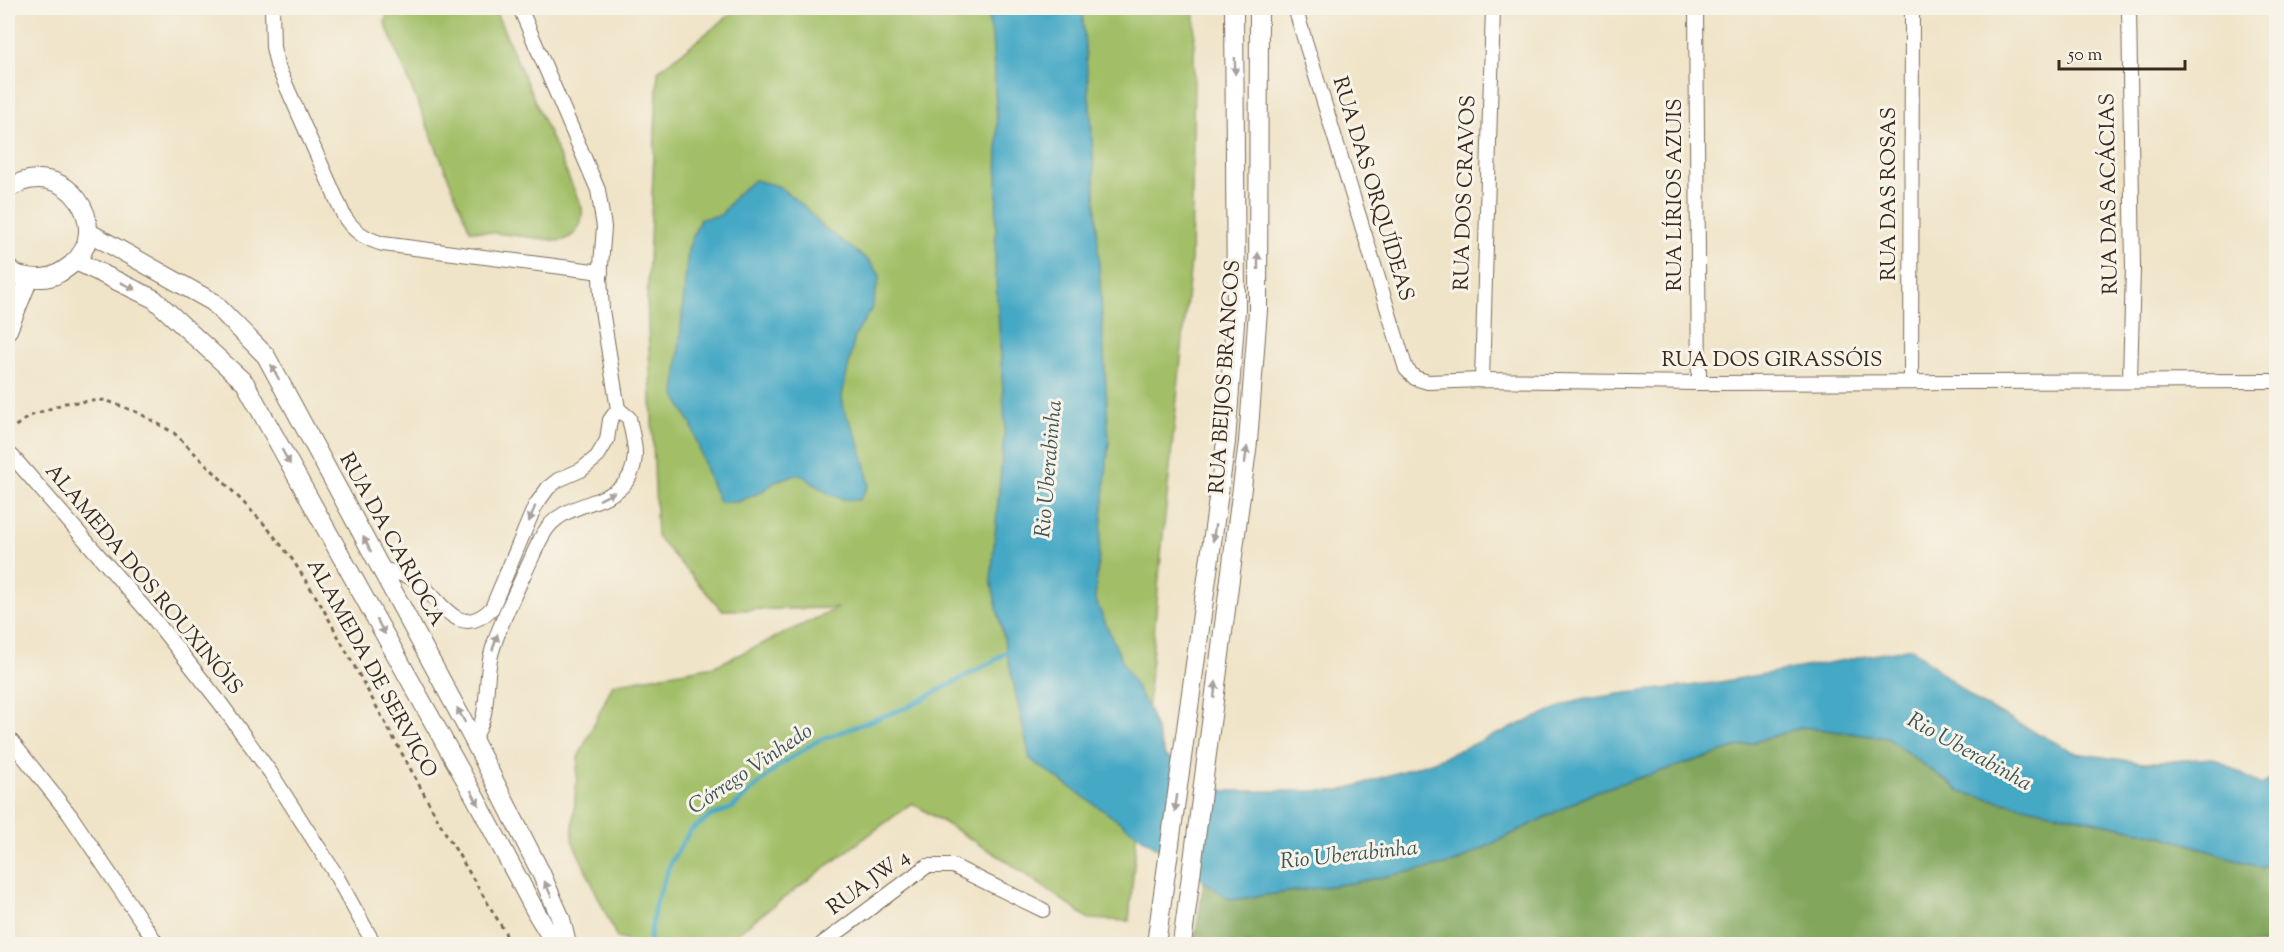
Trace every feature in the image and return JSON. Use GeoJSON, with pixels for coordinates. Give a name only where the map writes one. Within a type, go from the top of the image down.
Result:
{"type":"FeatureCollection","features":[{"type":"Feature","properties":{"kind":"street"},"geometry":{"type":"LineString","coordinates":[[272,8],[273,47],[284,85],[344,216],[355,230],[372,241],[383,244],[601,272]]}},
{"type":"Feature","properties":{"kind":"street"},"geometry":{"type":"LineString","coordinates":[[473,739],[480,730],[485,707],[487,674],[495,641],[544,531],[577,506],[607,498],[622,486],[628,478],[635,458],[629,418],[618,409],[602,310],[601,272],[604,227],[598,190],[520,8]]}},
{"type":"Feature","properties":{"kind":"street"},"geometry":{"type":"LineString","coordinates":[[1157,935],[1226,442],[1234,331],[1234,8]]}},
{"type":"Feature","properties":{"kind":"street","name":"RUA BEIJOS BRANCOS"},"geometry":{"type":"LineString","coordinates":[[1182,945],[1248,442],[1258,310],[1259,8]]}},
{"type":"Feature","properties":{"kind":"street","name":"RUA DAS ORQUÍDEAS"},"geometry":{"type":"LineString","coordinates":[[1294,8],[1406,369],[1415,378]]}},
{"type":"Feature","properties":{"kind":"street","name":"RUA DOS CRAVOS"},"geometry":{"type":"LineString","coordinates":[[1482,380],[1493,8]]}},
{"type":"Feature","properties":{"kind":"street","name":"RUA LÍRIOS AZUIS"},"geometry":{"type":"LineString","coordinates":[[1696,8],[1699,383]]}},
{"type":"Feature","properties":{"kind":"street","name":"RUA DAS ROSAS"},"geometry":{"type":"LineString","coordinates":[[1911,381],[1912,8]]}},
{"type":"Feature","properties":{"kind":"street","name":"RUA DAS ACÁCIAS"},"geometry":{"type":"LineString","coordinates":[[2129,8],[2133,268],[2130,380]]}},
{"type":"Feature","properties":{"kind":"street"},"geometry":{"type":"LineString","coordinates":[[8,189],[23,181],[38,178],[54,181],[68,189],[79,200],[88,222],[84,248],[76,261],[62,272],[46,278],[29,278],[14,274],[8,268]]}},
{"type":"Feature","properties":{"kind":"street","name":"RUA DA CARIOCA"},"geometry":{"type":"LineString","coordinates":[[88,232],[213,302],[266,357],[473,739],[541,873],[561,919],[567,945]]}},
{"type":"Feature","properties":{"kind":"street"},"geometry":{"type":"LineString","coordinates":[[76,261],[154,299],[245,383],[537,914],[551,937],[561,945]]}},
{"type":"Feature","properties":{"kind":"street"},"geometry":{"type":"LineString","coordinates":[[8,330],[29,278]]}},
{"type":"Feature","properties":{"kind":"street","name":"RUA DOS GIRASSÓIS"},"geometry":{"type":"LineString","coordinates":[[1415,378],[1428,382],[1482,380],[1699,383],[2277,381]]}},
{"type":"Feature","properties":{"kind":"street"},"geometry":{"type":"LineString","coordinates":[[381,569],[416,580],[453,616],[468,620],[481,616],[492,608],[530,516],[541,496],[558,480],[581,470],[597,457],[607,440],[610,420],[618,409]]}},
{"type":"Feature","properties":{"kind":"street","name":"ALAMEDA DOS ROUXINÓIS"},"geometry":{"type":"LineString","coordinates":[[12,456],[154,619],[221,704],[270,772],[333,870],[374,945]]}},
{"type":"Feature","properties":{"kind":"street"},"geometry":{"type":"LineString","coordinates":[[507,572],[522,578]]}},
{"type":"Feature","properties":{"kind":"street"},"geometry":{"type":"LineString","coordinates":[[8,737],[70,815],[157,945]]}},
{"type":"Feature","properties":{"kind":"street","name":"RUA JW 4"},"geometry":{"type":"LineString","coordinates":[[822,945],[927,866],[952,866],[1043,910]]}},
{"type":"Feature","properties":{"kind":"path","name":"ALAMEDA DE SERVIÇO"},"geometry":{"type":"LineString","coordinates":[[8,430],[30,416],[65,403],[105,400],[140,413],[174,433],[225,483],[266,526],[292,559],[320,603],[442,827],[505,932],[508,945]]}},
{"type":"Feature","properties":{"kind":"green space"},"geometry":{"type":"Polygon","coordinates":[[[389,8],[494,8],[582,208],[580,225],[570,237],[560,241],[470,230],[385,23],[389,8]]]}},
{"type":"Feature","properties":{"kind":"green space"},"geometry":{"type":"Polygon","coordinates":[[[739,8],[1195,8],[1191,260],[1160,566],[1129,921],[1089,919],[1005,860],[912,803],[722,944],[637,944],[617,938],[572,840],[578,758],[613,684],[715,666],[838,608],[722,610],[657,537],[647,301],[658,71],[739,8]]]}},
{"type":"Feature","properties":{"kind":"green space"},"geometry":{"type":"Polygon","coordinates":[[[1803,727],[1887,738],[1963,793],[2163,836],[2262,868],[2276,859],[2276,944],[1194,944],[1204,881],[1231,900],[1352,883],[1454,863],[1597,791],[1803,727]]]}},
{"type":"Feature","properties":{"kind":"water","name":"Rio Uberabinha"},"geometry":{"type":"Polygon","coordinates":[[[986,8],[1082,8],[1091,119],[1109,441],[1095,599],[1124,665],[1149,710],[1165,756],[1225,791],[1340,791],[1434,761],[1574,701],[1714,683],[1912,648],[1979,703],[2076,753],[2144,763],[2213,758],[2261,785],[2276,777],[2276,859],[2262,868],[2163,836],[1963,793],[1887,738],[1803,727],[1597,791],[1454,863],[1352,883],[1231,900],[1030,759],[991,580],[1005,424],[995,264],[998,145],[992,35],[986,8]]]}},
{"type":"Feature","properties":{"kind":"water"},"geometry":{"type":"Polygon","coordinates":[[[754,180],[778,186],[804,206],[823,227],[868,260],[880,275],[872,308],[855,336],[842,396],[844,410],[855,432],[865,462],[869,485],[859,500],[842,499],[835,496],[800,474],[778,480],[761,492],[738,502],[719,502],[692,426],[675,395],[688,249],[700,219],[721,215],[736,195],[754,180]]]}},
{"type":"Feature","properties":{"kind":"pier"},"geometry":{"type":"Polygon","coordinates":[[[1179,760],[1207,777],[1194,877],[1165,856],[1179,760]]]}},
{"type":"Feature","properties":{"kind":"waterway","name":"Córrego Vinhedo"},"geometry":{"type":"LineString","coordinates":[[649,944],[655,905],[671,862],[690,831],[711,816],[732,808],[780,765],[817,741],[908,707],[994,661],[1011,648]]}}]}
